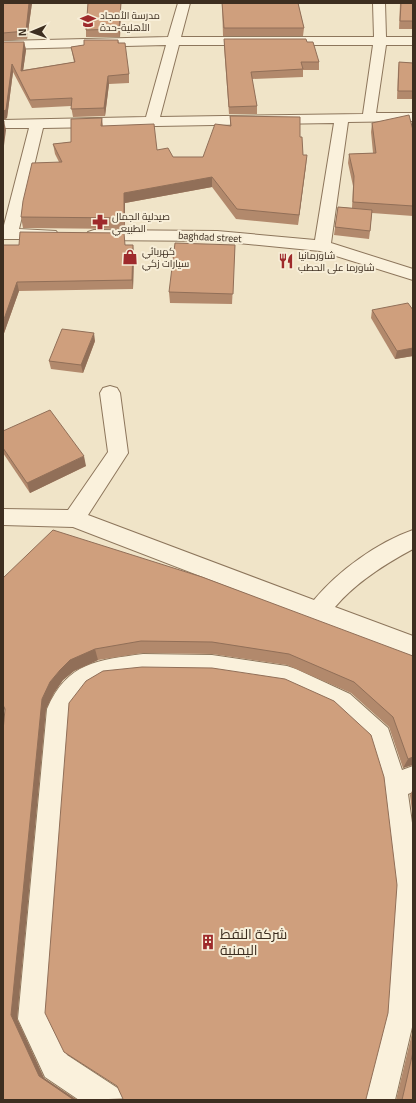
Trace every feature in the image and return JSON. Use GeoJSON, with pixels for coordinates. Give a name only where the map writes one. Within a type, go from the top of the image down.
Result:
{"type":"FeatureCollection","features":[{"type":"Feature","properties":{"kind":"street"},"geometry":{"type":"LineString","coordinates":[[152,120],[184,3]]}},
{"type":"Feature","properties":{"kind":"street"},"geometry":{"type":"LineString","coordinates":[[369,117],[380,41],[379,3]]}},
{"type":"Feature","properties":{"kind":"street"},"geometry":{"type":"LineString","coordinates":[[3,44],[174,41],[413,41]]}},
{"type":"Feature","properties":{"kind":"street"},"geometry":{"type":"LineString","coordinates":[[3,124],[152,120],[413,117]]}},
{"type":"Feature","properties":{"kind":"street"},"geometry":{"type":"LineString","coordinates":[[322,246],[342,118]]}},
{"type":"Feature","properties":{"kind":"street"},"geometry":{"type":"LineString","coordinates":[[7,234],[37,123]]}},
{"type":"Feature","properties":{"kind":"street","name":"baghdad street"},"geometry":{"type":"LineString","coordinates":[[7,234],[217,236],[322,246],[413,275]]}},
{"type":"Feature","properties":{"kind":"street"},"geometry":{"type":"LineString","coordinates":[[74,519],[118,453],[110,393]]}},
{"type":"Feature","properties":{"kind":"street"},"geometry":{"type":"LineString","coordinates":[[3,517],[74,519],[413,647]]}},
{"type":"Feature","properties":{"kind":"street"},"geometry":{"type":"LineString","coordinates":[[319,611],[334,592],[380,556],[413,538]]}},
{"type":"Feature","properties":{"kind":"street"},"geometry":{"type":"LineString","coordinates":[[108,1100],[56,1066],[33,1019],[59,709],[79,682],[102,670],[143,665],[212,666],[287,677],[341,702],[379,737],[407,786],[407,892],[399,1017],[379,1100]]}},
{"type":"Feature","properties":{"kind":"building"},"geometry":{"type":"Polygon","coordinates":[[[3,3],[29,3],[26,31],[3,33],[3,3]]]}},
{"type":"Feature","properties":{"kind":"building"},"geometry":{"type":"Polygon","coordinates":[[[88,3],[121,3],[119,29],[86,30],[88,3]]]}},
{"type":"Feature","properties":{"kind":"building"},"geometry":{"type":"Polygon","coordinates":[[[222,3],[298,3],[304,28],[224,28],[222,3]]]}},
{"type":"Feature","properties":{"kind":"building"},"geometry":{"type":"Polygon","coordinates":[[[401,3],[413,3],[413,21],[400,21],[401,3]]]}},
{"type":"Feature","properties":{"kind":"building"},"geometry":{"type":"Polygon","coordinates":[[[224,39],[306,39],[307,42],[313,42],[319,62],[301,62],[303,69],[251,72],[257,106],[229,107],[224,39]]]}},
{"type":"Feature","properties":{"kind":"building"},"geometry":{"type":"Polygon","coordinates":[[[84,40],[118,40],[118,43],[125,43],[129,74],[108,76],[104,108],[71,109],[72,98],[30,100],[12,64],[6,110],[3,111],[3,42],[24,42],[21,71],[75,62],[71,47],[84,45],[84,40]]]}},
{"type":"Feature","properties":{"kind":"building"},"geometry":{"type":"Polygon","coordinates":[[[399,62],[413,63],[413,91],[398,91],[399,62]]]}},
{"type":"Feature","properties":{"kind":"building"},"geometry":{"type":"Polygon","coordinates":[[[409,115],[413,130],[413,206],[353,202],[354,176],[349,154],[376,153],[372,123],[409,115]]]}},
{"type":"Feature","properties":{"kind":"building"},"geometry":{"type":"Polygon","coordinates":[[[230,116],[300,117],[300,137],[302,137],[303,155],[307,155],[299,215],[237,209],[212,177],[124,193],[124,218],[21,217],[23,201],[32,163],[62,162],[53,144],[71,142],[71,119],[102,118],[101,126],[154,124],[157,150],[168,148],[173,157],[203,157],[215,124],[231,126],[230,116]]]}},
{"type":"Feature","properties":{"kind":"building"},"geometry":{"type":"Polygon","coordinates":[[[338,207],[372,210],[370,231],[335,227],[338,207]]]}},
{"type":"Feature","properties":{"kind":"building"},"geometry":{"type":"Polygon","coordinates":[[[20,232],[124,233],[125,245],[133,245],[132,280],[17,282],[3,322],[3,245],[19,245],[20,232]]]}},
{"type":"Feature","properties":{"kind":"building"},"geometry":{"type":"Polygon","coordinates":[[[175,243],[235,245],[233,294],[169,292],[175,243]]]}},
{"type":"Feature","properties":{"kind":"building"},"geometry":{"type":"Polygon","coordinates":[[[408,303],[413,310],[413,348],[397,351],[372,310],[408,303]]]}},
{"type":"Feature","properties":{"kind":"building"},"geometry":{"type":"Polygon","coordinates":[[[62,329],[94,333],[81,365],[49,361],[62,329]]]}},
{"type":"Feature","properties":{"kind":"building"},"geometry":{"type":"Polygon","coordinates":[[[50,410],[84,456],[27,483],[3,448],[3,431],[50,410]]]}},
{"type":"Feature","properties":{"kind":"building"},"geometry":{"type":"Polygon","coordinates":[[[53,530],[202,577],[413,656],[413,757],[408,759],[393,717],[354,682],[289,654],[212,642],[141,641],[95,649],[70,660],[50,682],[42,699],[11,1015],[39,1076],[74,1100],[3,1100],[3,731],[5,709],[3,705],[3,578],[53,530]]]}},
{"type":"Feature","properties":{"kind":"building","name":"شركة النفط اليمنية"},"geometry":{"type":"Polygon","coordinates":[[[142,667],[212,668],[285,679],[334,701],[371,735],[384,777],[397,885],[388,1013],[366,1099],[367,1100],[94,1100],[123,1099],[117,1086],[64,1052],[45,1013],[69,703],[86,681],[103,671],[142,667]]]}},
{"type":"Feature","properties":{"kind":"building"},"geometry":{"type":"Polygon","coordinates":[[[413,1052],[413,1100],[402,1100],[413,1052]]]}},
{"type":"Feature","properties":{"kind":"place","name":"مدرسة الأمجاد الأهلية-حدة"},"geometry":{"type":"Point","coordinates":[88,21]}},
{"type":"Feature","properties":{"kind":"place","name":"صيدلية الجمال الطبيعي"},"geometry":{"type":"Point","coordinates":[100,222]}},
{"type":"Feature","properties":{"kind":"place","name":"كهربائي سيارات زكي"},"geometry":{"type":"Point","coordinates":[130,257]}},
{"type":"Feature","properties":{"kind":"place","name":"شاورمانيا شاورما على الحطب"},"geometry":{"type":"Point","coordinates":[286,261]}},
{"type":"Feature","properties":{"kind":"place","name":"شركة النفط اليمنية"},"geometry":{"type":"Point","coordinates":[208,942]}}]}
